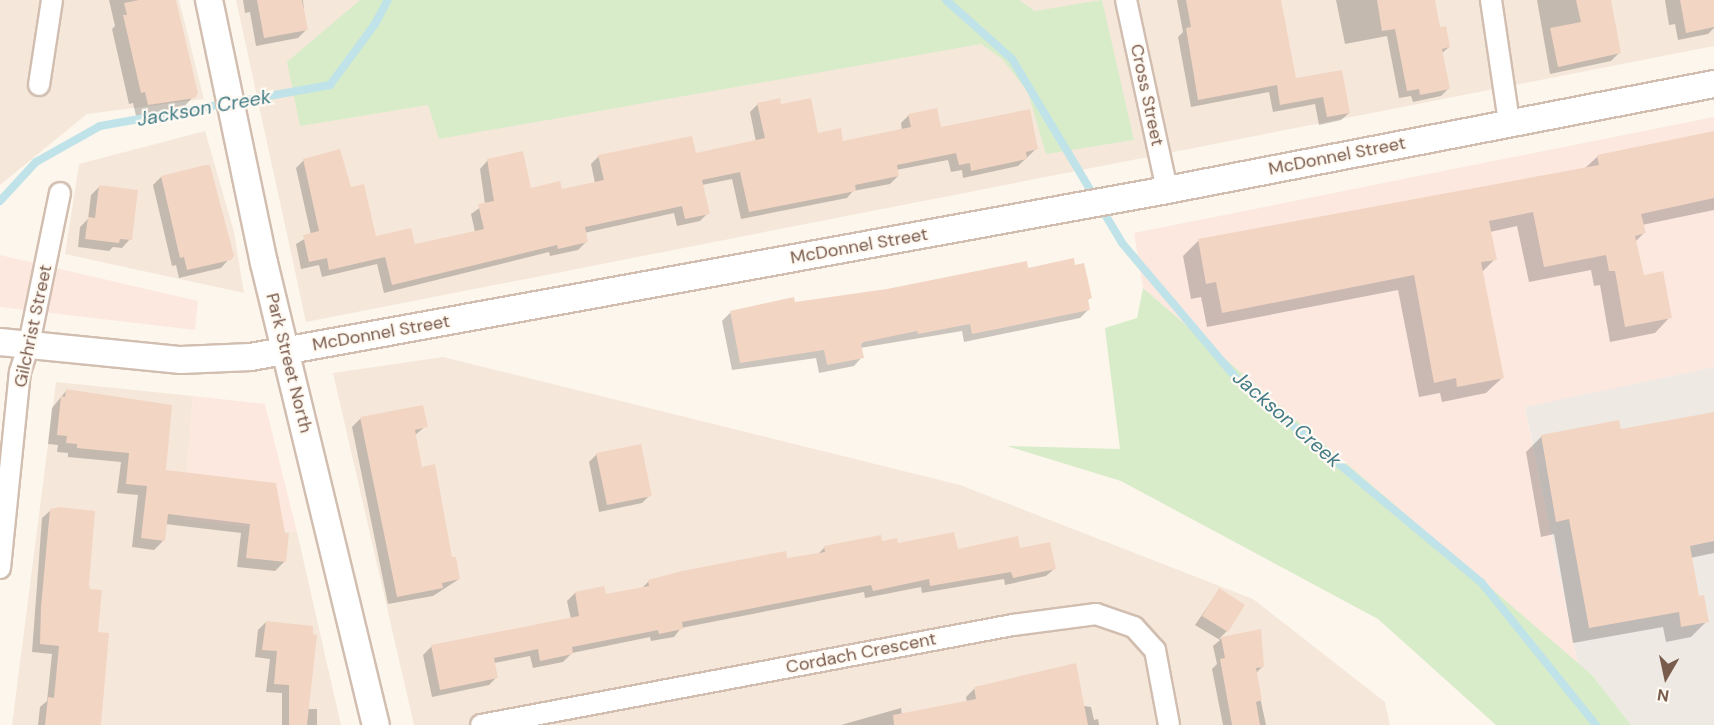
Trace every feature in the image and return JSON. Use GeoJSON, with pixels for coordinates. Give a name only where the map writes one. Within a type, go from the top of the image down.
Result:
{"type":"FeatureCollection","features":[{"type":"Feature","properties":{"kind":"street"},"geometry":{"type":"LineString","coordinates":[[39,85],[52,0]]}},
{"type":"Feature","properties":{"kind":"street","name":"Park Street North"},"geometry":{"type":"LineString","coordinates":[[208,0],[236,117],[264,263],[287,350],[376,725]]}},
{"type":"Feature","properties":{"kind":"street","name":"Cross Street"},"geometry":{"type":"LineString","coordinates":[[1126,0],[1167,190]]}},
{"type":"Feature","properties":{"kind":"street"},"geometry":{"type":"LineString","coordinates":[[1491,0],[1509,122]]}},
{"type":"Feature","properties":{"kind":"street","name":"McDonnel Street"},"geometry":{"type":"LineString","coordinates":[[0,342],[199,361],[287,350],[1167,190],[1714,84]]}},
{"type":"Feature","properties":{"kind":"street","name":"Gilchrist Street"},"geometry":{"type":"LineString","coordinates":[[0,568],[20,372],[29,344],[60,193]]}},
{"type":"Feature","properties":{"kind":"street","name":"Cordach Crescent"},"geometry":{"type":"LineString","coordinates":[[481,725],[1013,625],[1096,614],[1134,627],[1155,650],[1169,725]]}},
{"type":"Feature","properties":{"kind":"shaded area"},"geometry":{"type":"Polygon","coordinates":[[[0,0],[179,0],[204,99],[87,114],[0,185],[0,0]]]}},
{"type":"Feature","properties":{"kind":"shaded area"},"geometry":{"type":"Polygon","coordinates":[[[236,0],[1714,0],[1714,46],[306,322],[236,0]]]}},
{"type":"Feature","properties":{"kind":"shaded area"},"geometry":{"type":"Polygon","coordinates":[[[1714,117],[1714,367],[1525,408],[1578,664],[1143,288],[1134,233],[1714,117]]]}},
{"type":"Feature","properties":{"kind":"shaded area"},"geometry":{"type":"Polygon","coordinates":[[[205,131],[234,232],[244,293],[65,254],[79,164],[205,131]]]}},
{"type":"Feature","properties":{"kind":"shaded area"},"geometry":{"type":"Polygon","coordinates":[[[0,255],[198,301],[195,330],[0,307],[0,255]]]}},
{"type":"Feature","properties":{"kind":"shaded area"},"geometry":{"type":"Polygon","coordinates":[[[443,357],[960,485],[1253,599],[1385,702],[1390,725],[414,725],[333,373],[443,357]]]}},
{"type":"Feature","properties":{"kind":"shaded area"},"geometry":{"type":"Polygon","coordinates":[[[1714,367],[1714,725],[1631,725],[1593,676],[1578,664],[1525,407],[1714,367]]]}},
{"type":"Feature","properties":{"kind":"shaded area"},"geometry":{"type":"Polygon","coordinates":[[[56,382],[193,396],[183,519],[297,532],[341,725],[12,725],[56,382]]]}},
{"type":"Feature","properties":{"kind":"shaded area"},"geometry":{"type":"Polygon","coordinates":[[[193,396],[265,404],[297,532],[183,519],[193,396]]]}},
{"type":"Feature","properties":{"kind":"green space"},"geometry":{"type":"Polygon","coordinates":[[[360,0],[1019,0],[1035,11],[1102,0],[1134,140],[1046,154],[1028,92],[1002,59],[981,44],[439,139],[428,105],[300,126],[287,62],[360,0]]]}},
{"type":"Feature","properties":{"kind":"green space"},"geometry":{"type":"Polygon","coordinates":[[[1143,288],[1593,676],[1631,725],[1496,725],[1378,619],[1121,481],[1007,446],[1120,449],[1105,328],[1137,318],[1143,288]]]}},
{"type":"Feature","properties":{"kind":"building"},"geometry":{"type":"Polygon","coordinates":[[[139,0],[176,0],[198,93],[195,98],[148,105],[145,92],[141,93],[123,15],[127,15],[124,3],[139,0]]]}},
{"type":"Feature","properties":{"kind":"building"},"geometry":{"type":"Polygon","coordinates":[[[257,0],[302,0],[308,30],[264,38],[257,0]]]}},
{"type":"Feature","properties":{"kind":"building"},"geometry":{"type":"Polygon","coordinates":[[[1186,0],[1281,0],[1296,78],[1342,70],[1350,113],[1327,117],[1323,97],[1280,105],[1277,85],[1198,100],[1186,28],[1191,27],[1186,0]]]}},
{"type":"Feature","properties":{"kind":"building"},"geometry":{"type":"Polygon","coordinates":[[[1377,0],[1435,0],[1440,27],[1446,26],[1450,47],[1442,49],[1450,89],[1420,95],[1419,89],[1407,91],[1395,29],[1382,31],[1377,0]]]}},
{"type":"Feature","properties":{"kind":"building"},"geometry":{"type":"Polygon","coordinates":[[[1576,0],[1611,0],[1621,53],[1558,67],[1550,28],[1581,22],[1576,0]]]}},
{"type":"Feature","properties":{"kind":"building"},"geometry":{"type":"Polygon","coordinates":[[[1680,0],[1714,0],[1714,27],[1686,33],[1680,0]]]}},
{"type":"Feature","properties":{"kind":"building"},"geometry":{"type":"Polygon","coordinates":[[[780,98],[781,104],[811,98],[818,133],[841,128],[843,141],[911,127],[908,114],[937,108],[941,127],[1030,109],[1038,149],[1026,152],[1027,159],[971,171],[970,163],[959,165],[956,153],[897,165],[899,176],[855,185],[856,191],[749,212],[740,172],[702,180],[710,214],[685,219],[682,206],[585,227],[588,242],[558,249],[557,245],[392,285],[385,257],[329,270],[327,258],[309,262],[303,235],[319,231],[303,159],[340,149],[351,187],[364,184],[376,236],[411,228],[415,244],[484,229],[478,204],[494,201],[487,159],[523,151],[531,188],[560,181],[562,189],[604,180],[598,155],[692,136],[696,153],[765,138],[757,103],[780,98]]]}},
{"type":"Feature","properties":{"kind":"building"},"geometry":{"type":"Polygon","coordinates":[[[1714,131],[1714,198],[1641,214],[1646,233],[1635,236],[1644,275],[1663,271],[1672,318],[1625,327],[1615,271],[1609,271],[1606,255],[1544,267],[1533,212],[1489,221],[1497,260],[1481,262],[1504,378],[1457,387],[1456,378],[1434,383],[1414,275],[1222,313],[1216,282],[1206,284],[1198,239],[1599,165],[1597,155],[1714,131]]]}},
{"type":"Feature","properties":{"kind":"building"},"geometry":{"type":"Polygon","coordinates":[[[210,165],[234,256],[231,260],[187,270],[184,257],[180,258],[161,176],[210,165]]]}},
{"type":"Feature","properties":{"kind":"building"},"geometry":{"type":"Polygon","coordinates":[[[99,185],[138,190],[132,240],[120,239],[119,243],[85,239],[88,217],[95,218],[99,185]]]}},
{"type":"Feature","properties":{"kind":"building"},"geometry":{"type":"Polygon","coordinates":[[[1074,258],[1075,265],[1084,263],[1092,298],[1088,299],[1090,310],[972,334],[970,324],[918,334],[917,331],[864,342],[861,344],[864,358],[827,365],[824,350],[740,363],[730,311],[794,297],[795,302],[887,289],[1027,261],[1028,268],[1074,258]]]}},
{"type":"Feature","properties":{"kind":"building"},"geometry":{"type":"Polygon","coordinates":[[[66,389],[172,405],[166,470],[276,483],[285,533],[289,533],[286,562],[246,558],[250,524],[168,514],[165,541],[141,538],[147,486],[126,484],[129,453],[77,448],[77,444],[66,443],[67,436],[57,435],[61,396],[65,397],[66,389]]]}},
{"type":"Feature","properties":{"kind":"building"},"geometry":{"type":"Polygon","coordinates":[[[423,405],[428,427],[415,430],[422,467],[435,464],[452,557],[456,557],[460,579],[442,583],[443,588],[397,597],[360,417],[423,405]]]}},
{"type":"Feature","properties":{"kind":"building"},"geometry":{"type":"Polygon","coordinates":[[[1714,412],[1714,541],[1690,546],[1699,596],[1704,595],[1709,622],[1681,627],[1679,612],[1589,628],[1569,519],[1556,522],[1541,435],[1619,420],[1621,429],[1714,412]]]}},
{"type":"Feature","properties":{"kind":"building"},"geometry":{"type":"Polygon","coordinates":[[[641,444],[652,496],[607,505],[596,453],[641,444]]]}},
{"type":"Feature","properties":{"kind":"building"},"geometry":{"type":"Polygon","coordinates":[[[59,507],[95,511],[89,584],[90,589],[102,590],[98,632],[109,633],[101,725],[45,725],[48,697],[54,698],[59,646],[40,644],[41,607],[50,509],[59,507]]]}},
{"type":"Feature","properties":{"kind":"building"},"geometry":{"type":"Polygon","coordinates":[[[954,532],[958,549],[1018,536],[1020,548],[1050,542],[1056,569],[1013,578],[1011,572],[930,586],[929,579],[873,591],[871,585],[682,622],[683,629],[659,634],[658,630],[572,647],[573,654],[540,661],[538,649],[494,658],[498,678],[440,690],[431,645],[579,616],[575,592],[604,586],[606,594],[649,586],[648,580],[682,571],[786,551],[787,558],[825,552],[824,546],[881,535],[882,541],[897,538],[898,543],[954,532]]]}},
{"type":"Feature","properties":{"kind":"building"},"geometry":{"type":"Polygon","coordinates":[[[1219,588],[1245,605],[1228,632],[1202,616],[1219,588]]]}},
{"type":"Feature","properties":{"kind":"building"},"geometry":{"type":"Polygon","coordinates":[[[266,621],[313,626],[313,634],[317,635],[307,725],[289,725],[289,685],[274,684],[277,651],[262,650],[266,621]]]}},
{"type":"Feature","properties":{"kind":"building"},"geometry":{"type":"Polygon","coordinates":[[[1261,629],[1264,667],[1256,668],[1262,700],[1256,702],[1260,725],[1232,725],[1220,659],[1225,658],[1221,637],[1261,629]]]}},
{"type":"Feature","properties":{"kind":"building"},"geometry":{"type":"Polygon","coordinates":[[[1076,663],[1088,725],[894,725],[893,715],[976,699],[974,687],[1076,663]]]}},
{"type":"Feature","properties":{"kind":"waterway","name":"Jackson Creek"},"geometry":{"type":"LineString","coordinates":[[0,201],[36,162],[100,126],[330,85],[375,24],[388,0]]}},
{"type":"Feature","properties":{"kind":"waterway","name":"Jackson Creek"},"geometry":{"type":"LineString","coordinates":[[946,0],[1012,59],[1122,243],[1237,379],[1481,582],[1596,725]]}}]}
